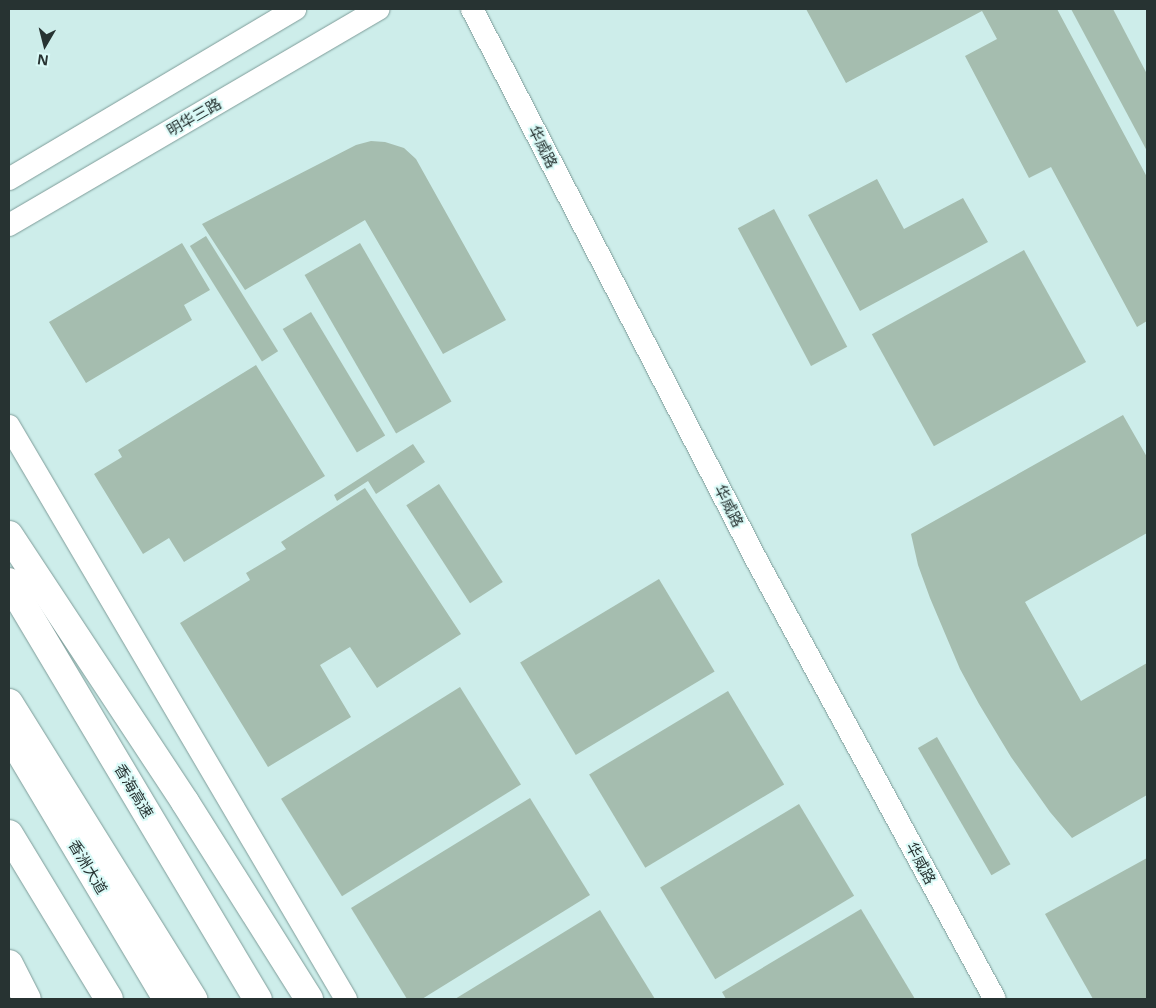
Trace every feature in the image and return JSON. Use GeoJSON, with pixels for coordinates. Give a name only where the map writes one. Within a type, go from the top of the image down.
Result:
{"type":"FeatureCollection","features":[{"type":"Feature","properties":{"kind":"highway"},"geometry":{"type":"LineString","coordinates":[[9,534],[185,802],[309,999]]}},
{"type":"Feature","properties":{"kind":"highway","name":"香海高速"},"geometry":{"type":"LineString","coordinates":[[9,582],[258,999]]}},
{"type":"Feature","properties":{"kind":"highway"},"geometry":{"type":"LineString","coordinates":[[9,704],[194,999]]}},
{"type":"Feature","properties":{"kind":"highway","name":"香洲大道"},"geometry":{"type":"LineString","coordinates":[[9,734],[167,999]]}},
{"type":"Feature","properties":{"kind":"highway"},"geometry":{"type":"LineString","coordinates":[[9,834],[108,999]]}},
{"type":"Feature","properties":{"kind":"highway"},"geometry":{"type":"LineString","coordinates":[[9,964],[28,999]]}},
{"type":"Feature","properties":{"kind":"street"},"geometry":{"type":"LineString","coordinates":[[9,179],[295,9]]}},
{"type":"Feature","properties":{"kind":"street","name":"明华三路"},"geometry":{"type":"LineString","coordinates":[[9,225],[379,9]]}},
{"type":"Feature","properties":{"kind":"street","name":"华威路"},"geometry":{"type":"LineString","coordinates":[[472,9],[757,561],[995,999]]}},
{"type":"Feature","properties":{"kind":"street"},"geometry":{"type":"LineString","coordinates":[[9,426],[346,999]]}},
{"type":"Feature","properties":{"kind":"building"},"geometry":{"type":"Polygon","coordinates":[[[806,9],[1057,9],[1147,177],[1147,321],[1137,327],[1051,167],[1029,178],[965,56],[997,39],[982,11],[846,83],[806,9]]]}},
{"type":"Feature","properties":{"kind":"building"},"geometry":{"type":"Polygon","coordinates":[[[1071,9],[1113,9],[1147,74],[1147,151],[1071,9]]]}},
{"type":"Feature","properties":{"kind":"building"},"geometry":{"type":"Polygon","coordinates":[[[371,141],[385,142],[404,148],[416,159],[506,320],[443,354],[365,220],[245,290],[202,224],[356,145],[371,141]]]}},
{"type":"Feature","properties":{"kind":"building"},"geometry":{"type":"Polygon","coordinates":[[[877,179],[904,229],[963,198],[988,242],[860,311],[808,215],[877,179]]]}},
{"type":"Feature","properties":{"kind":"building"},"geometry":{"type":"Polygon","coordinates":[[[774,209],[847,347],[811,366],[738,228],[774,209]]]}},
{"type":"Feature","properties":{"kind":"building"},"geometry":{"type":"Polygon","coordinates":[[[206,236],[278,351],[262,361],[190,246],[206,236]]]}},
{"type":"Feature","properties":{"kind":"building"},"geometry":{"type":"Polygon","coordinates":[[[182,243],[210,290],[184,305],[192,320],[86,383],[49,322],[182,243]]]}},
{"type":"Feature","properties":{"kind":"building"},"geometry":{"type":"Polygon","coordinates":[[[360,243],[452,401],[396,433],[305,275],[360,243]]]}},
{"type":"Feature","properties":{"kind":"building"},"geometry":{"type":"Polygon","coordinates":[[[1024,250],[1086,362],[934,446],[872,334],[1024,250]]]}},
{"type":"Feature","properties":{"kind":"building"},"geometry":{"type":"Polygon","coordinates":[[[311,312],[385,435],[357,452],[283,329],[311,312]]]}},
{"type":"Feature","properties":{"kind":"building"},"geometry":{"type":"Polygon","coordinates":[[[256,365],[325,476],[184,562],[169,538],[143,554],[94,474],[122,457],[118,450],[256,365]]]}},
{"type":"Feature","properties":{"kind":"building"},"geometry":{"type":"Polygon","coordinates":[[[1123,415],[1147,457],[1147,533],[1025,602],[1081,701],[1147,663],[1147,795],[1072,838],[1050,812],[1011,757],[960,669],[918,565],[911,534],[1123,415]]]}},
{"type":"Feature","properties":{"kind":"building"},"geometry":{"type":"Polygon","coordinates":[[[413,444],[425,462],[376,494],[368,481],[337,501],[334,495],[413,444]]]}},
{"type":"Feature","properties":{"kind":"building"},"geometry":{"type":"Polygon","coordinates":[[[439,484],[503,582],[470,603],[406,505],[439,484]]]}},
{"type":"Feature","properties":{"kind":"building"},"geometry":{"type":"Polygon","coordinates":[[[365,488],[461,634],[377,688],[350,647],[320,665],[351,717],[268,767],[180,623],[250,580],[246,573],[286,549],[281,542],[365,488]]]}},
{"type":"Feature","properties":{"kind":"building"},"geometry":{"type":"Polygon","coordinates":[[[659,579],[715,672],[576,755],[520,662],[659,579]]]}},
{"type":"Feature","properties":{"kind":"building"},"geometry":{"type":"Polygon","coordinates":[[[460,687],[521,785],[342,896],[281,799],[460,687]]]}},
{"type":"Feature","properties":{"kind":"building"},"geometry":{"type":"Polygon","coordinates":[[[728,691],[784,784],[645,868],[589,774],[728,691]]]}},
{"type":"Feature","properties":{"kind":"building"},"geometry":{"type":"Polygon","coordinates":[[[937,737],[1010,864],[991,875],[918,748],[937,737]]]}},
{"type":"Feature","properties":{"kind":"building"},"geometry":{"type":"Polygon","coordinates":[[[530,798],[590,895],[422,999],[407,999],[351,908],[530,798]]]}},
{"type":"Feature","properties":{"kind":"building"},"geometry":{"type":"Polygon","coordinates":[[[799,804],[854,896],[715,979],[660,887],[799,804]]]}},
{"type":"Feature","properties":{"kind":"building"},"geometry":{"type":"Polygon","coordinates":[[[1147,858],[1147,999],[1093,999],[1045,914],[1147,858]]]}},
{"type":"Feature","properties":{"kind":"building"},"geometry":{"type":"Polygon","coordinates":[[[861,909],[915,999],[726,999],[722,992],[861,909]]]}},
{"type":"Feature","properties":{"kind":"building"},"geometry":{"type":"Polygon","coordinates":[[[600,910],[655,999],[455,999],[600,910]]]}}]}
